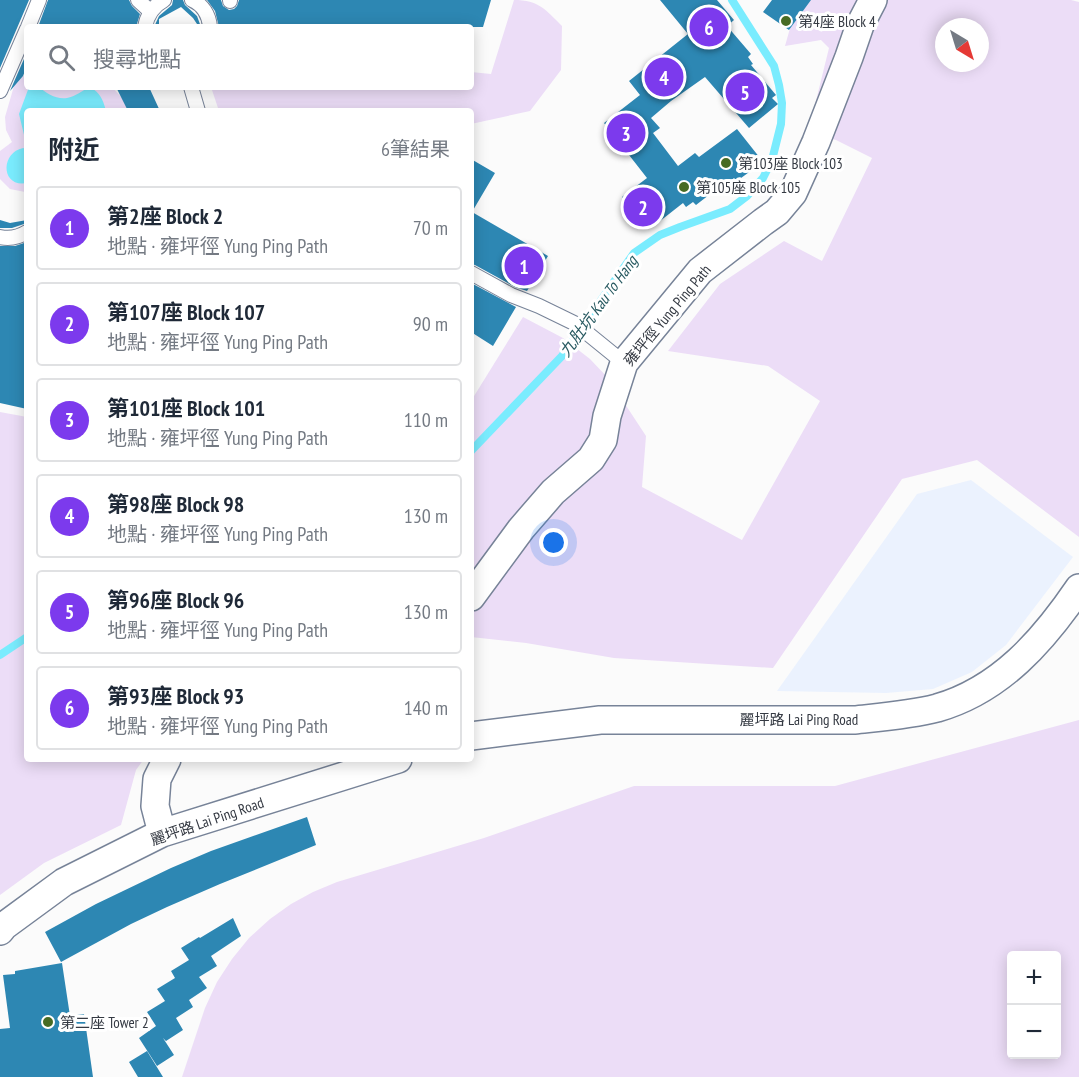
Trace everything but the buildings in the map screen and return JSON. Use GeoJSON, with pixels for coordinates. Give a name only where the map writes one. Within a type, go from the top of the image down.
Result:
{"type":"FeatureCollection","features":[{"type":"Feature","properties":{"kind":"street","name":"雍坪徑 Yung Ping Path"},"geometry":{"type":"LineString","coordinates":[[474,593],[521,529],[553,492],[591,459],[603,440],[607,416],[624,363],[700,271],[777,212],[794,193],[816,142],[860,25],[873,0]]}},
{"type":"Feature","properties":{"kind":"street","name":"麗坪路 Lai Ping Road"},"geometry":{"type":"LineString","coordinates":[[474,736],[600,720],[854,720],[928,710],[975,693],[1007,671],[1040,641],[1079,588]]}},
{"type":"Feature","properties":{"kind":"street"},"geometry":{"type":"LineString","coordinates":[[162,833],[155,806],[157,778],[165,762]]}},
{"type":"Feature","properties":{"kind":"street","name":"麗坪路 Lai Ping Road"},"geometry":{"type":"LineString","coordinates":[[0,931],[64,882],[162,833],[388,762]]}},
{"type":"Feature","properties":{"kind":"lane"},"geometry":{"type":"LineString","coordinates":[[29,24],[39,0]]}},
{"type":"Feature","properties":{"kind":"lane"},"geometry":{"type":"LineString","coordinates":[[138,0],[150,11]]}},
{"type":"Feature","properties":{"kind":"lane"},"geometry":{"type":"LineString","coordinates":[[146,24],[150,11],[164,0]]}},
{"type":"Feature","properties":{"kind":"lane"},"geometry":{"type":"LineString","coordinates":[[192,0],[204,10],[210,24]]}},
{"type":"Feature","properties":{"kind":"lane"},"geometry":{"type":"LineString","coordinates":[[0,91],[24,35]]}},
{"type":"Feature","properties":{"kind":"lane"},"geometry":{"type":"LineString","coordinates":[[192,90],[197,108]]}},
{"type":"Feature","properties":{"kind":"lane"},"geometry":{"type":"LineString","coordinates":[[0,237],[7,238],[24,234]]}},
{"type":"Feature","properties":{"kind":"lane"},"geometry":{"type":"LineString","coordinates":[[475,276],[576,324],[624,363]]}},
{"type":"Feature","properties":{"kind":"shaded area"},"geometry":{"type":"Polygon","coordinates":[[[514,0],[536,4],[562,26],[561,70],[530,111],[474,123],[474,108],[218,108],[212,90],[474,90],[474,72],[491,74],[514,0]]]}},
{"type":"Feature","properties":{"kind":"shaded area"},"geometry":{"type":"Polygon","coordinates":[[[798,0],[1071,0],[1079,2],[1079,537],[977,460],[902,479],[773,668],[614,658],[526,643],[474,637],[474,396],[523,317],[563,338],[590,359],[608,378],[646,436],[642,487],[742,540],[820,401],[768,366],[668,351],[720,284],[784,241],[822,261],[872,158],[836,140],[808,133],[829,48],[821,40],[785,46],[798,0]]]}},
{"type":"Feature","properties":{"kind":"shaded area"},"geometry":{"type":"Polygon","coordinates":[[[24,75],[24,90],[115,90],[123,99],[127,108],[24,108],[24,192],[10,189],[0,179],[0,151],[12,142],[6,130],[5,117],[14,86],[24,75]]]}},
{"type":"Feature","properties":{"kind":"shaded area"},"geometry":{"type":"Polygon","coordinates":[[[0,412],[24,416],[24,762],[142,762],[136,770],[121,825],[44,863],[0,895],[0,412]]]}},
{"type":"Feature","properties":{"kind":"shaded area"},"geometry":{"type":"Polygon","coordinates":[[[971,480],[1073,557],[1006,645],[972,672],[933,689],[886,693],[777,691],[917,494],[971,480]]]}},
{"type":"Feature","properties":{"kind":"shaded area"},"geometry":{"type":"Polygon","coordinates":[[[1079,720],[1079,1077],[182,1077],[205,1008],[217,982],[249,938],[291,904],[337,882],[484,838],[634,786],[835,786],[1079,720]]]}},
{"type":"Feature","properties":{"kind":"water"},"geometry":{"type":"Polygon","coordinates":[[[28,90],[43,90],[52,96],[63,98],[84,90],[94,90],[101,97],[105,108],[24,108],[24,135],[19,114],[28,90]]]}},
{"type":"Feature","properties":{"kind":"water"},"geometry":{"type":"Polygon","coordinates":[[[24,148],[24,183],[12,180],[8,175],[7,163],[16,151],[24,148]]]}},
{"type":"Feature","properties":{"kind":"waterway","name":"九肚坑 Kau To Hang"},"geometry":{"type":"LineString","coordinates":[[474,448],[562,356],[634,253],[660,235],[730,209],[747,196],[763,178],[773,156],[781,124],[782,103],[779,85],[774,66],[732,0]]}},
{"type":"Feature","properties":{"kind":"waterway","name":"九肚坑 Kau To Hang"},"geometry":{"type":"LineString","coordinates":[[0,655],[24,639]]}},
{"type":"Feature","properties":{"kind":"place","name":"第4座 Block 4"},"geometry":{"type":"Point","coordinates":[786,21]}},
{"type":"Feature","properties":{"kind":"place","name":"第93座 Block 93"},"geometry":{"type":"Point","coordinates":[709,27]}},
{"type":"Feature","properties":{"kind":"place","name":"第98座 Block 98"},"geometry":{"type":"Point","coordinates":[664,77]}},
{"type":"Feature","properties":{"kind":"place","name":"第96座 Block 96"},"geometry":{"type":"Point","coordinates":[745,92]}},
{"type":"Feature","properties":{"kind":"place","name":"第101座 Block 101"},"geometry":{"type":"Point","coordinates":[626,133]}},
{"type":"Feature","properties":{"kind":"place","name":"第103座 Block 103"},"geometry":{"type":"Point","coordinates":[726,163]}},
{"type":"Feature","properties":{"kind":"place","name":"第105座 Block 105"},"geometry":{"type":"Point","coordinates":[684,187]}},
{"type":"Feature","properties":{"kind":"place","name":"第107座 Block 107"},"geometry":{"type":"Point","coordinates":[643,207]}},
{"type":"Feature","properties":{"kind":"place","name":"第2座 Block 2"},"geometry":{"type":"Point","coordinates":[524,266]}},
{"type":"Feature","properties":{"kind":"place","name":"第二座 Tower 2"},"geometry":{"type":"Point","coordinates":[48,1022]}}]}
